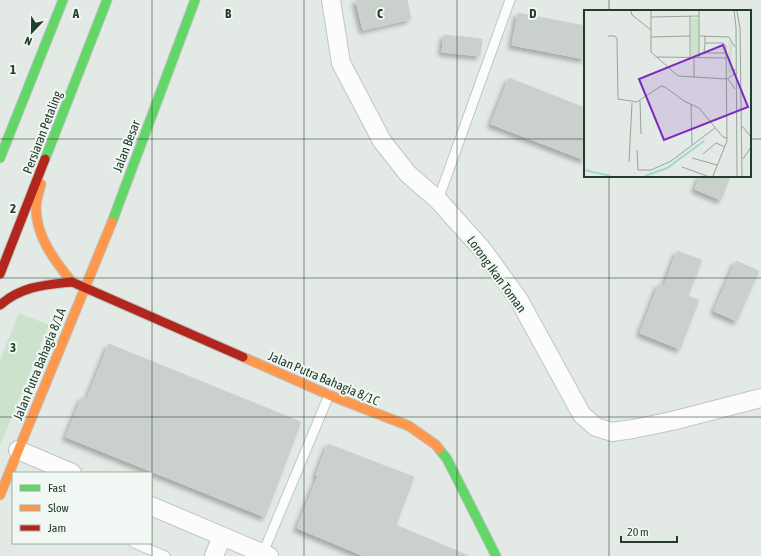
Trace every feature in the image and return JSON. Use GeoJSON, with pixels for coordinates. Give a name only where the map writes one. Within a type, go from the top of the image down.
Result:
{"type":"FeatureCollection","features":[{"type":"Feature","properties":{"kind":"street"},"geometry":{"type":"LineString","coordinates":[[0,158],[63,0]]}},
{"type":"Feature","properties":{"kind":"street","name":"Persiaran Petaling"},"geometry":{"type":"LineString","coordinates":[[0,274],[107,0]]}},
{"type":"Feature","properties":{"kind":"street","name":"Jalan Besar"},"geometry":{"type":"LineString","coordinates":[[85,287],[112,221],[195,0]]}},
{"type":"Feature","properties":{"kind":"street","name":"Lorong Ikan Toman"},"geometry":{"type":"LineString","coordinates":[[331,0],[341,64],[382,141],[408,174],[438,200],[482,249],[519,300],[582,415],[596,427],[612,432],[672,421],[761,398]]}},
{"type":"Feature","properties":{"kind":"street"},"geometry":{"type":"LineString","coordinates":[[46,158],[36,211],[39,230],[56,263],[72,282]]}},
{"type":"Feature","properties":{"kind":"street"},"geometry":{"type":"LineString","coordinates":[[0,305],[17,291],[34,286],[72,282],[85,287]]}},
{"type":"Feature","properties":{"kind":"street","name":"Jalan Putra Bahagia 8/1C"},"geometry":{"type":"LineString","coordinates":[[85,287],[330,395],[409,426],[436,445],[447,459],[496,556]]}},
{"type":"Feature","properties":{"kind":"street","name":"Jalan Putra Bahagia 8/1A"},"geometry":{"type":"LineString","coordinates":[[1,492],[85,287]]}},
{"type":"Feature","properties":{"kind":"street"},"geometry":{"type":"LineString","coordinates":[[18,450],[70,472]]}},
{"type":"Feature","properties":{"kind":"street"},"geometry":{"type":"LineString","coordinates":[[152,506],[266,555]]}},
{"type":"Feature","properties":{"kind":"street"},"geometry":{"type":"LineString","coordinates":[[214,556],[222,536]]}},
{"type":"Feature","properties":{"kind":"lane"},"geometry":{"type":"LineString","coordinates":[[438,200],[510,0]]}},
{"type":"Feature","properties":{"kind":"lane"},"geometry":{"type":"LineString","coordinates":[[266,555],[330,395]]}},
{"type":"Feature","properties":{"kind":"lane"},"geometry":{"type":"LineString","coordinates":[[1,492],[12,493]]}},
{"type":"Feature","properties":{"kind":"lane"},"geometry":{"type":"LineString","coordinates":[[136,544],[166,556]]}},
{"type":"Feature","properties":{"kind":"green space"},"geometry":{"type":"Polygon","coordinates":[[[19,313],[49,325],[0,446],[0,360],[19,313]]]}},
{"type":"Feature","properties":{"kind":"building"},"geometry":{"type":"Polygon","coordinates":[[[356,0],[407,0],[411,19],[363,30],[356,0]]]}},
{"type":"Feature","properties":{"kind":"building"},"geometry":{"type":"Polygon","coordinates":[[[518,13],[584,26],[584,59],[512,45],[518,13]]]}},
{"type":"Feature","properties":{"kind":"building"},"geometry":{"type":"Polygon","coordinates":[[[444,35],[482,39],[480,56],[442,52],[444,35]]]}},
{"type":"Feature","properties":{"kind":"building"},"geometry":{"type":"Polygon","coordinates":[[[509,78],[584,108],[584,160],[491,124],[509,78]]]}},
{"type":"Feature","properties":{"kind":"building"},"geometry":{"type":"Polygon","coordinates":[[[700,177],[730,177],[721,200],[695,189],[700,177]]]}},
{"type":"Feature","properties":{"kind":"building"},"geometry":{"type":"Polygon","coordinates":[[[677,251],[702,260],[688,296],[699,300],[680,349],[640,333],[659,284],[664,286],[677,251]]]}},
{"type":"Feature","properties":{"kind":"building"},"geometry":{"type":"Polygon","coordinates":[[[736,261],[759,271],[737,321],[714,311],[736,261]]]}},
{"type":"Feature","properties":{"kind":"building"},"geometry":{"type":"Polygon","coordinates":[[[109,344],[301,422],[265,517],[66,437],[82,397],[87,399],[109,344]]]}},
{"type":"Feature","properties":{"kind":"building"},"geometry":{"type":"Polygon","coordinates":[[[328,444],[414,477],[396,525],[469,556],[364,556],[297,528],[318,476],[316,475],[328,444]]]}},
{"type":"Feature","properties":{"kind":"traffic: fast"},"geometry":{"type":"LineString","coordinates":[[0,158],[63,0]]}},
{"type":"Feature","properties":{"kind":"traffic: fast"},"geometry":{"type":"LineString","coordinates":[[45,159],[107,0]]}},
{"type":"Feature","properties":{"kind":"traffic: fast"},"geometry":{"type":"LineString","coordinates":[[112,222],[195,0]]}},
{"type":"Feature","properties":{"kind":"traffic: fast"},"geometry":{"type":"LineString","coordinates":[[439,449],[447,459],[496,556]]}},
{"type":"Feature","properties":{"kind":"traffic: slow"},"geometry":{"type":"LineString","coordinates":[[41,184],[36,208],[39,229],[53,257],[72,282]]}},
{"type":"Feature","properties":{"kind":"traffic: slow"},"geometry":{"type":"LineString","coordinates":[[0,495],[112,222]]}},
{"type":"Feature","properties":{"kind":"traffic: slow"},"geometry":{"type":"LineString","coordinates":[[243,357],[329,395],[409,426],[436,445],[439,449]]}},
{"type":"Feature","properties":{"kind":"traffic: jam"},"geometry":{"type":"LineString","coordinates":[[0,274],[45,159]]}},
{"type":"Feature","properties":{"kind":"traffic: jam"},"geometry":{"type":"LineString","coordinates":[[0,305],[25,290],[72,282],[243,357]]}}]}
